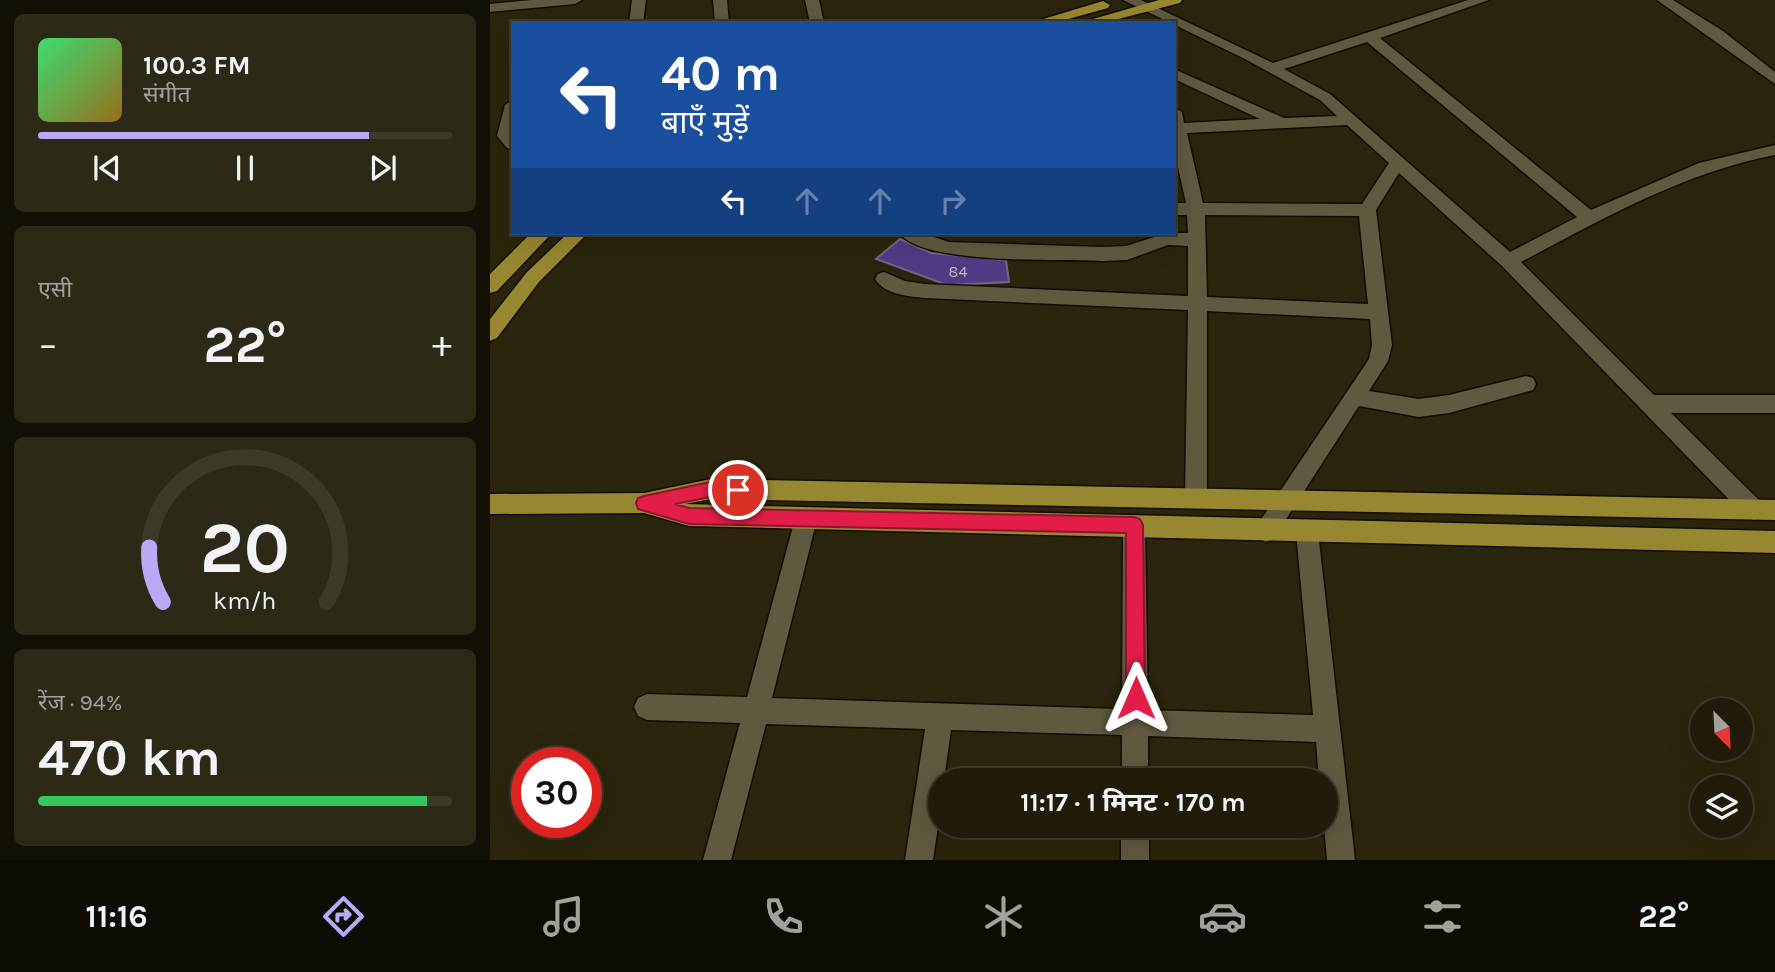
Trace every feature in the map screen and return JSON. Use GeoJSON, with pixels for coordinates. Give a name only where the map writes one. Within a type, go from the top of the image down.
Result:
{"type":"FeatureCollection","features":[{"type":"Feature","properties":{"kind":"main road"},"geometry":{"type":"LineString","coordinates":[[1044,21],[1123,0]]}},
{"type":"Feature","properties":{"kind":"main road"},"geometry":{"type":"LineString","coordinates":[[1101,21],[1154,14],[1175,0]]}},
{"type":"Feature","properties":{"kind":"main road"},"geometry":{"type":"LineString","coordinates":[[490,286],[541,235]]}},
{"type":"Feature","properties":{"kind":"main road"},"geometry":{"type":"LineString","coordinates":[[490,333],[533,277],[577,235]]}},
{"type":"Feature","properties":{"kind":"main road"},"geometry":{"type":"LineString","coordinates":[[490,504],[644,503],[710,489],[1764,510]]}},
{"type":"Feature","properties":{"kind":"main road"},"geometry":{"type":"LineString","coordinates":[[644,503],[689,516],[1775,542]]}},
{"type":"Feature","properties":{"kind":"street"},"geometry":{"type":"LineString","coordinates":[[490,8],[512,3],[537,4],[575,0]]}},
{"type":"Feature","properties":{"kind":"street"},"geometry":{"type":"LineString","coordinates":[[636,21],[639,0]]}},
{"type":"Feature","properties":{"kind":"street"},"geometry":{"type":"LineString","coordinates":[[720,0],[722,21]]}},
{"type":"Feature","properties":{"kind":"street"},"geometry":{"type":"LineString","coordinates":[[812,0],[817,21]]}},
{"type":"Feature","properties":{"kind":"street"},"geometry":{"type":"LineString","coordinates":[[1130,0],[1154,14]]}},
{"type":"Feature","properties":{"kind":"street"},"geometry":{"type":"LineString","coordinates":[[1272,68],[1482,0]]}},
{"type":"Feature","properties":{"kind":"street"},"geometry":{"type":"LineString","coordinates":[[1664,0],[1718,34],[1773,74]]}},
{"type":"Feature","properties":{"kind":"street"},"geometry":{"type":"LineString","coordinates":[[533,21],[537,4]]}},
{"type":"Feature","properties":{"kind":"street"},"geometry":{"type":"LineString","coordinates":[[1176,24],[1272,68],[1325,97],[1508,261],[1649,404],[1764,510]]}},
{"type":"Feature","properties":{"kind":"street"},"geometry":{"type":"LineString","coordinates":[[1369,36],[1591,219]]}},
{"type":"Feature","properties":{"kind":"street"},"geometry":{"type":"LineString","coordinates":[[1176,74],[1280,123]]}},
{"type":"Feature","properties":{"kind":"street"},"geometry":{"type":"LineString","coordinates":[[511,112],[505,135],[511,142]]}},
{"type":"Feature","properties":{"kind":"street"},"geometry":{"type":"LineString","coordinates":[[1196,498],[1199,305],[1196,209],[1176,120],[1280,123],[1351,120]]}},
{"type":"Feature","properties":{"kind":"street"},"geometry":{"type":"LineString","coordinates":[[1508,261],[1693,169],[1728,158],[1775,150]]}},
{"type":"Feature","properties":{"kind":"street"},"geometry":{"type":"LineString","coordinates":[[1266,531],[1378,361],[1382,345],[1367,210],[1398,162]]}},
{"type":"Feature","properties":{"kind":"street"},"geometry":{"type":"LineString","coordinates":[[1176,209],[1367,210]]}},
{"type":"Feature","properties":{"kind":"street"},"geometry":{"type":"LineString","coordinates":[[911,235],[925,243],[949,249],[1102,254],[1127,253],[1167,239],[1197,240]]}},
{"type":"Feature","properties":{"kind":"street"},"geometry":{"type":"LineString","coordinates":[[884,279],[902,288],[925,291],[1379,312]]}},
{"type":"Feature","properties":{"kind":"street"},"geometry":{"type":"LineString","coordinates":[[1355,397],[1419,408],[1449,404],[1526,384]]}},
{"type":"Feature","properties":{"kind":"street"},"geometry":{"type":"LineString","coordinates":[[1649,404],[1775,404]]}},
{"type":"Feature","properties":{"kind":"street"},"geometry":{"type":"LineString","coordinates":[[717,860],[806,519]]}},
{"type":"Feature","properties":{"kind":"street"},"geometry":{"type":"LineString","coordinates":[[1134,525],[1135,768]]}},
{"type":"Feature","properties":{"kind":"street"},"geometry":{"type":"LineString","coordinates":[[1307,532],[1341,860]]}},
{"type":"Feature","properties":{"kind":"street"},"geometry":{"type":"LineString","coordinates":[[647,707],[1326,729]]}},
{"type":"Feature","properties":{"kind":"street"},"geometry":{"type":"LineString","coordinates":[[919,860],[940,717]]}},
{"type":"Feature","properties":{"kind":"street"},"geometry":{"type":"LineString","coordinates":[[1135,838],[1135,860]]}},
{"type":"Feature","properties":{"kind":"building"},"geometry":{"type":"Polygon","coordinates":[[[900,239],[931,253],[1006,260],[1009,282],[947,285],[876,259],[900,239]]]}},
{"type":"Feature","properties":{"kind":"route"},"geometry":{"type":"LineString","coordinates":[[738,490],[710,489],[644,503],[689,516],[1134,525],[1136,698]]}}]}
